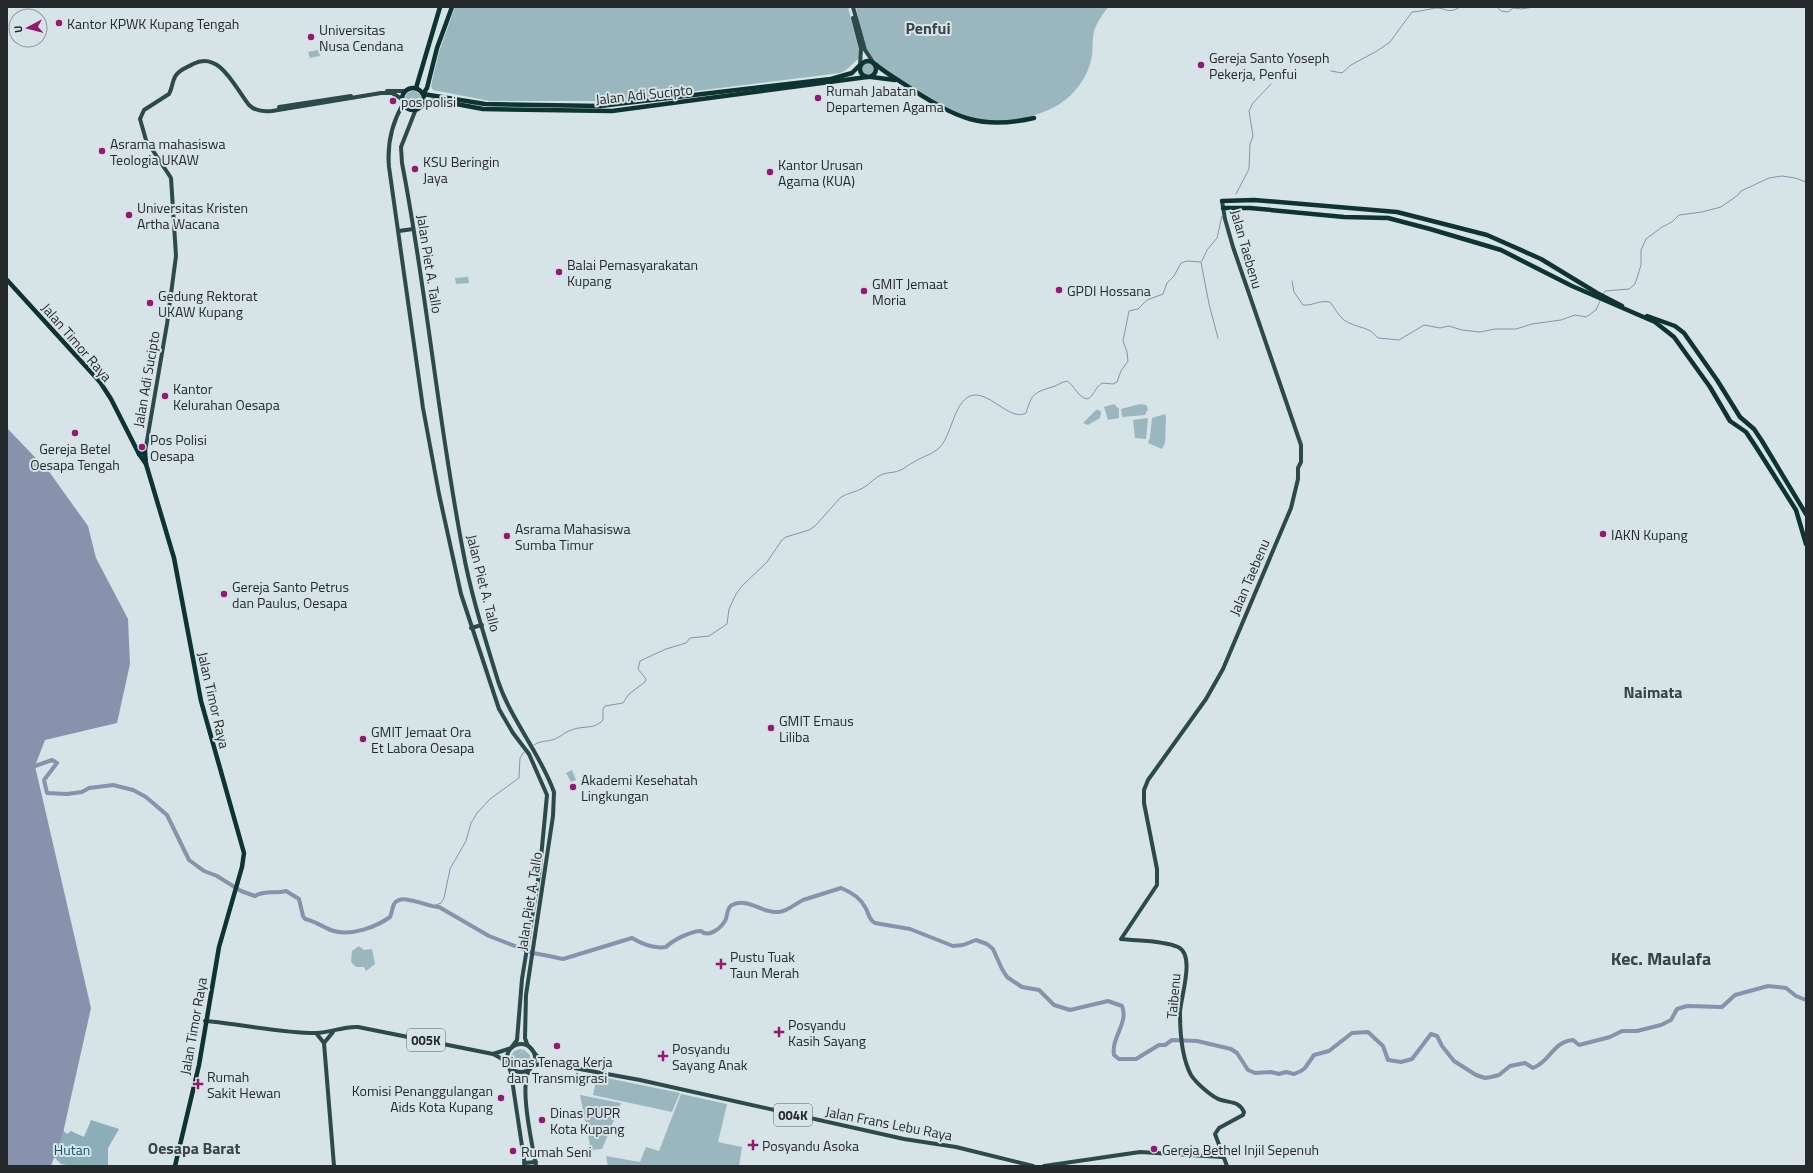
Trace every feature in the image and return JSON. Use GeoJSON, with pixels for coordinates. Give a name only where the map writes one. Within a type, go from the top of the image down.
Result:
{"type":"FeatureCollection","features":[{"type":"Feature","properties":{"kind":"highway"},"geometry":{"type":"LineString","coordinates":[[416,88],[440,7]]}},
{"type":"Feature","properties":{"kind":"highway"},"geometry":{"type":"LineString","coordinates":[[423,94],[416,88],[408,89],[405,91],[402,101],[408,109],[416,109],[423,103],[423,94],[427,88],[437,48],[452,7]]}},
{"type":"Feature","properties":{"kind":"highway"},"geometry":{"type":"LineString","coordinates":[[874,63],[875,72],[868,77],[861,74],[860,66],[865,61],[874,63],[942,109],[972,120],[997,123],[1034,118]]}},
{"type":"Feature","properties":{"kind":"highway","name":"Jalan Adi Sucipto"},"geometry":{"type":"LineString","coordinates":[[761,90],[841,77],[852,73],[860,66]]}},
{"type":"Feature","properties":{"kind":"highway","name":"Jalan Adi Sucipto"},"geometry":{"type":"LineString","coordinates":[[423,103],[440,101],[483,109],[614,106],[868,77],[897,80]]}},
{"type":"Feature","properties":{"kind":"highway","name":"Jalan Adi Sucipto"},"geometry":{"type":"LineString","coordinates":[[423,94],[480,104],[572,108]]}},
{"type":"Feature","properties":{"kind":"highway"},"geometry":{"type":"LineString","coordinates":[[1222,201],[1254,200],[1397,212],[1495,238],[1541,259],[1584,285],[1596,295]]}},
{"type":"Feature","properties":{"kind":"highway"},"geometry":{"type":"LineString","coordinates":[[1223,210],[1250,208],[1344,217],[1394,219],[1501,250],[1581,290],[1596,295],[1655,322],[1674,337],[1710,387],[1730,421],[1746,432],[1796,510],[1806,544]]}},
{"type":"Feature","properties":{"kind":"highway","name":"Jalan Timor Raya"},"geometry":{"type":"LineString","coordinates":[[7,280],[100,382],[111,399],[139,454],[146,464],[174,558],[197,686],[213,747],[243,845],[244,858],[219,947],[198,1065],[175,1166]]}},
{"type":"Feature","properties":{"kind":"highway"},"geometry":{"type":"LineString","coordinates":[[1581,290],[1584,285]]}},
{"type":"Feature","properties":{"kind":"highway"},"geometry":{"type":"LineString","coordinates":[[1610,302],[1675,326],[1684,333],[1717,380],[1740,417],[1754,429],[1806,514]]}},
{"type":"Feature","properties":{"kind":"highway"},"geometry":{"type":"LineString","coordinates":[[139,454],[145,452],[146,464]]}},
{"type":"Feature","properties":{"kind":"main road"},"geometry":{"type":"LineString","coordinates":[[852,7],[864,50],[874,63]]}},
{"type":"Feature","properties":{"kind":"main road"},"geometry":{"type":"LineString","coordinates":[[852,7],[861,49],[860,66]]}},
{"type":"Feature","properties":{"kind":"main road","name":"Jalan Adi Sucipto"},"geometry":{"type":"LineString","coordinates":[[145,452],[166,332],[176,256],[171,178],[146,140],[141,125],[141,115],[148,107],[169,94],[174,77],[180,71],[196,62],[206,60],[217,63],[251,108],[261,112],[381,93],[392,93],[402,101]]}},
{"type":"Feature","properties":{"kind":"main road","name":"Jalan Adi Sucipto"},"geometry":{"type":"LineString","coordinates":[[272,111],[275,108],[288,105],[334,98],[382,91],[405,91]]}},
{"type":"Feature","properties":{"kind":"main road","name":"Jalan Piet A. Tallo"},"geometry":{"type":"LineString","coordinates":[[402,101],[388,149],[389,167],[423,408],[439,494],[461,594],[499,709],[528,752],[547,795],[534,923]]}},
{"type":"Feature","properties":{"kind":"main road","name":"Jalan Piet A. Tallo"},"geometry":{"type":"LineString","coordinates":[[416,109],[401,151],[422,281],[445,453],[468,573],[506,703],[552,786],[555,805],[526,971],[517,1040],[511,1048]]}},
{"type":"Feature","properties":{"kind":"main road","name":"Jalan Taebenu"},"geometry":{"type":"LineString","coordinates":[[1121,939],[1154,892],[1157,885],[1157,869],[1144,803],[1144,790],[1148,780],[1206,699],[1223,669],[1291,508],[1298,479],[1301,447],[1256,313],[1253,308],[1225,219],[1222,201]]}},
{"type":"Feature","properties":{"kind":"main road"},"geometry":{"type":"LineString","coordinates":[[399,230],[413,229]]}},
{"type":"Feature","properties":{"kind":"main road"},"geometry":{"type":"LineString","coordinates":[[458,575],[468,573]]}},
{"type":"Feature","properties":{"kind":"main road"},"geometry":{"type":"LineString","coordinates":[[472,628],[482,624]]}},
{"type":"Feature","properties":{"kind":"main road"},"geometry":{"type":"LineString","coordinates":[[528,752],[532,748]]}},
{"type":"Feature","properties":{"kind":"main road","name":"Taibenu"},"geometry":{"type":"LineString","coordinates":[[1121,939],[1142,940],[1179,947],[1183,952],[1187,971],[1186,986],[1181,1004],[1182,1039],[1188,1067],[1196,1082],[1219,1099],[1234,1102],[1240,1105],[1244,1114],[1216,1131],[1216,1138],[1222,1157]]}},
{"type":"Feature","properties":{"kind":"main road","name":"Jalan Piet A. Tallo"},"geometry":{"type":"LineString","coordinates":[[526,971],[524,1034],[527,1044],[531,1049]]}},
{"type":"Feature","properties":{"kind":"main road","name":"005K"},"geometry":{"type":"LineString","coordinates":[[205,1021],[269,1030],[316,1033],[333,1032],[345,1027],[358,1027],[493,1054],[504,1059],[509,1065]]}},
{"type":"Feature","properties":{"kind":"main road"},"geometry":{"type":"LineString","coordinates":[[324,1043],[333,1032]]}},
{"type":"Feature","properties":{"kind":"main road"},"geometry":{"type":"LineString","coordinates":[[316,1033],[324,1043],[334,1166]]}},
{"type":"Feature","properties":{"kind":"main road"},"geometry":{"type":"LineString","coordinates":[[521,1044],[531,1049],[534,1060],[526,1077],[525,1087],[536,1164],[524,1165],[507,1056],[511,1048],[521,1044]]}},
{"type":"Feature","properties":{"kind":"main road","name":"005K"},"geometry":{"type":"LineString","coordinates":[[493,1054],[511,1048]]}},
{"type":"Feature","properties":{"kind":"main road","name":"Jalan Frans Lebu Raya"},"geometry":{"type":"LineString","coordinates":[[531,1049],[537,1056],[552,1064]]}},
{"type":"Feature","properties":{"kind":"main road","name":"Jalan Frans Lebu Raya"},"geometry":{"type":"LineString","coordinates":[[531,1068],[541,1064],[552,1064],[729,1100],[904,1139],[956,1147],[1033,1166]]}},
{"type":"Feature","properties":{"kind":"main road"},"geometry":{"type":"LineString","coordinates":[[509,1065],[517,1072],[523,1072],[531,1068]]}},
{"type":"Feature","properties":{"kind":"main road"},"geometry":{"type":"LineString","coordinates":[[1044,1166],[1140,1152],[1222,1157],[1226,1166]]}},
{"type":"Feature","properties":{"kind":"shaded area"},"geometry":{"type":"Polygon","coordinates":[[[455,7],[848,7],[859,51],[859,58],[846,70],[840,73],[616,101],[490,101],[433,90],[431,86],[439,52],[455,7]]]}},
{"type":"Feature","properties":{"kind":"shaded area"},"geometry":{"type":"Polygon","coordinates":[[[856,7],[1108,7],[1098,21],[1094,31],[1091,61],[1087,71],[1079,86],[1071,95],[1060,104],[1047,111],[1032,116],[1000,121],[970,118],[956,113],[896,78],[884,69],[873,60],[869,54],[863,38],[856,7]]]}},
{"type":"Feature","properties":{"kind":"shaded area"},"geometry":{"type":"Polygon","coordinates":[[[318,50],[320,56],[310,58],[308,52],[318,50]]]}},
{"type":"Feature","properties":{"kind":"shaded area"},"geometry":{"type":"Polygon","coordinates":[[[868,62],[873,64],[875,69],[873,74],[868,76],[863,74],[861,69],[863,64],[868,62]]]}},
{"type":"Feature","properties":{"kind":"shaded area"},"geometry":{"type":"Polygon","coordinates":[[[413,91],[420,96],[421,99],[416,106],[413,107],[406,102],[405,99],[410,92],[413,91]]]}},
{"type":"Feature","properties":{"kind":"shaded area"},"geometry":{"type":"Polygon","coordinates":[[[468,277],[469,283],[456,284],[455,278],[468,277]]]}},
{"type":"Feature","properties":{"kind":"shaded area"},"geometry":{"type":"Polygon","coordinates":[[[1114,404],[1119,409],[1119,418],[1108,420],[1104,407],[1114,404]]]}},
{"type":"Feature","properties":{"kind":"shaded area"},"geometry":{"type":"Polygon","coordinates":[[[1140,404],[1146,405],[1148,409],[1145,415],[1122,417],[1121,409],[1140,404]]]}},
{"type":"Feature","properties":{"kind":"shaded area"},"geometry":{"type":"Polygon","coordinates":[[[1096,410],[1101,412],[1100,418],[1088,425],[1083,423],[1096,410]]]}},
{"type":"Feature","properties":{"kind":"shaded area"},"geometry":{"type":"Polygon","coordinates":[[[1165,414],[1165,443],[1162,449],[1148,443],[1152,418],[1165,414]]]}},
{"type":"Feature","properties":{"kind":"shaded area"},"geometry":{"type":"Polygon","coordinates":[[[1148,418],[1146,439],[1135,438],[1133,420],[1148,418]]]}},
{"type":"Feature","properties":{"kind":"shaded area"},"geometry":{"type":"Polygon","coordinates":[[[7,428],[50,473],[88,526],[96,558],[128,619],[130,664],[117,723],[45,740],[35,766],[91,1008],[63,1133],[51,1166],[7,1166],[7,428]]]}},
{"type":"Feature","properties":{"kind":"shaded area"},"geometry":{"type":"Polygon","coordinates":[[[572,770],[576,780],[571,782],[566,773],[572,770]]]}},
{"type":"Feature","properties":{"kind":"shaded area"},"geometry":{"type":"Polygon","coordinates":[[[359,946],[364,950],[372,949],[375,964],[366,971],[364,967],[356,967],[351,962],[352,951],[359,946]]]}},
{"type":"Feature","properties":{"kind":"shaded area"},"geometry":{"type":"Polygon","coordinates":[[[522,1049],[521,1054],[523,1049],[530,1055],[530,1060],[525,1060],[530,1061],[525,1067],[522,1068],[520,1068],[520,1062],[519,1068],[513,1065],[511,1057],[515,1057],[511,1056],[514,1051],[522,1049]]]}},
{"type":"Feature","properties":{"kind":"shaded area"},"geometry":{"type":"Polygon","coordinates":[[[597,1076],[680,1093],[672,1112],[593,1095],[597,1076]]]}},
{"type":"Feature","properties":{"kind":"shaded area"},"geometry":{"type":"Polygon","coordinates":[[[681,1094],[727,1104],[718,1142],[742,1147],[739,1166],[608,1166],[606,1156],[640,1162],[646,1147],[659,1151],[681,1094]]]}},
{"type":"Feature","properties":{"kind":"shaded area"},"geometry":{"type":"Polygon","coordinates":[[[580,1095],[621,1103],[602,1149],[591,1150],[580,1095]]]}},
{"type":"Feature","properties":{"kind":"green space","name":"Hutan"},"geometry":{"type":"Polygon","coordinates":[[[91,1120],[119,1129],[108,1148],[108,1166],[72,1166],[61,1164],[45,1148],[60,1127],[67,1134],[71,1131],[84,1137],[91,1120]]]}},
{"type":"Feature","properties":{"kind":"waterway"},"geometry":{"type":"LineString","coordinates":[[1331,71],[1342,73],[1351,65],[1390,42],[1412,12],[1438,8],[1451,11],[1460,7]]}},
{"type":"Feature","properties":{"kind":"waterway"},"geometry":{"type":"LineString","coordinates":[[1497,7],[1501,11],[1508,12],[1513,8],[1521,9],[1534,7]]}},
{"type":"Feature","properties":{"kind":"waterway"},"geometry":{"type":"LineString","coordinates":[[1236,194],[1249,169],[1250,144],[1253,136],[1249,111],[1253,103],[1271,84]]}},
{"type":"Feature","properties":{"kind":"waterway"},"geometry":{"type":"LineString","coordinates":[[1603,294],[1605,291],[1629,289],[1635,284],[1641,265],[1641,250],[1646,239],[1662,227],[1672,222],[1679,215],[1702,212],[1721,207],[1738,195],[1741,191],[1769,178],[1782,176],[1795,178],[1806,182]]}},
{"type":"Feature","properties":{"kind":"waterway"},"geometry":{"type":"LineString","coordinates":[[1202,261],[1207,250],[1217,238],[1222,216]]}},
{"type":"Feature","properties":{"kind":"waterway"},"geometry":{"type":"LineString","coordinates":[[534,745],[539,742],[555,739],[571,730],[597,725],[603,720],[603,709],[605,706],[623,703],[629,694],[645,682],[646,679],[638,669],[640,661],[666,649],[686,643],[690,638],[709,636],[727,624],[729,609],[736,594],[742,586],[767,562],[782,540],[786,537],[809,530],[815,526],[841,497],[863,488],[883,474],[901,470],[937,450],[944,442],[960,405],[970,396],[977,395],[984,397],[1006,410],[1019,415],[1026,413],[1034,395],[1067,381],[1079,394],[1088,399],[1102,383],[1113,384],[1117,382],[1121,371],[1128,361],[1127,352],[1123,341],[1129,311],[1138,309],[1147,300],[1163,294],[1167,283],[1174,276],[1181,263],[1187,261],[1201,262],[1209,304],[1218,338]]}},
{"type":"Feature","properties":{"kind":"waterway"},"geometry":{"type":"LineString","coordinates":[[1292,281],[1294,292],[1303,305],[1330,302],[1338,314],[1349,323],[1370,331],[1378,338],[1399,340],[1424,325],[1440,328],[1449,326],[1462,330],[1480,332],[1495,329],[1516,329],[1532,324],[1561,320],[1575,315],[1586,317],[1596,310],[1600,301]]}},
{"type":"Feature","properties":{"kind":"waterway"},"geometry":{"type":"LineString","coordinates":[[431,907],[441,903],[444,898],[450,869],[466,841],[471,823],[477,813],[490,799],[519,778],[520,758],[524,752]]}},
{"type":"Feature","properties":{"kind":"waterway"},"geometry":{"type":"LineString","coordinates":[[35,766],[52,760],[57,763],[44,780],[47,793],[67,794],[82,792],[89,788],[113,785],[133,790],[146,797],[167,815],[189,860],[204,871],[217,876],[241,891],[255,896],[262,893],[286,891],[299,899],[305,919],[334,931],[348,932],[364,930],[378,924],[390,917],[394,904],[403,899],[439,907],[489,936],[533,953],[563,959],[632,938],[648,946],[666,947],[687,934],[697,931],[707,934],[714,932],[725,921],[728,910],[732,905],[744,903],[767,911],[779,912],[788,909],[803,900],[841,888],[852,893],[861,900],[870,918],[875,923],[910,929],[953,946],[963,945],[976,940],[987,944],[993,949],[1007,977],[1022,987],[1039,990],[1054,1005],[1070,1010],[1108,1001],[1122,1006],[1124,1012],[1122,1024],[1114,1048],[1114,1055],[1119,1059],[1136,1059],[1159,1045],[1165,1045],[1172,1040],[1197,1041],[1231,1049],[1237,1053],[1248,1070],[1255,1073],[1271,1072],[1279,1074],[1286,1072],[1294,1074],[1305,1068],[1314,1055],[1329,1051],[1352,1033],[1368,1032],[1383,1046],[1388,1060],[1401,1062],[1412,1059],[1431,1034],[1437,1036],[1442,1046],[1454,1061],[1476,1075],[1485,1078],[1499,1075],[1510,1066],[1525,1063],[1533,1068],[1544,1061],[1560,1044],[1566,1041],[1573,1040],[1579,1045],[1610,1037],[1622,1031],[1637,1031],[1661,1025],[1671,1020],[1677,1009],[1687,1006],[1722,1007],[1735,995],[1768,986],[1786,988],[1796,996],[1806,1000]]}},
{"type":"Feature","properties":{"kind":"place","name":"Kantor KPWK Kupang Tengah"},"geometry":{"type":"Point","coordinates":[59,23]}},
{"type":"Feature","properties":{"kind":"place","name":"Universitas Nusa Cendana"},"geometry":{"type":"Point","coordinates":[311,37]}},
{"type":"Feature","properties":{"kind":"place","name":"Gereja Santo Yoseph Pekerja, Penfui"},"geometry":{"type":"Point","coordinates":[1201,65]}},
{"type":"Feature","properties":{"kind":"place","name":"Rumah Jabatan Departemen Agama"},"geometry":{"type":"Point","coordinates":[818,98]}},
{"type":"Feature","properties":{"kind":"place","name":"pos polisi"},"geometry":{"type":"Point","coordinates":[393,101]}},
{"type":"Feature","properties":{"kind":"place","name":"Asrama mahasiswa Teologia UKAW"},"geometry":{"type":"Point","coordinates":[102,151]}},
{"type":"Feature","properties":{"kind":"place","name":"KSU Beringin Jaya"},"geometry":{"type":"Point","coordinates":[415,169]}},
{"type":"Feature","properties":{"kind":"place","name":"Kantor Urusan Agama (KUA)"},"geometry":{"type":"Point","coordinates":[770,172]}},
{"type":"Feature","properties":{"kind":"place","name":"Universitas Kristen Artha Wacana"},"geometry":{"type":"Point","coordinates":[129,215]}},
{"type":"Feature","properties":{"kind":"place","name":"Balai Pemasyarakatan Kupang"},"geometry":{"type":"Point","coordinates":[559,272]}},
{"type":"Feature","properties":{"kind":"place","name":"GPDI Hossana"},"geometry":{"type":"Point","coordinates":[1059,290]}},
{"type":"Feature","properties":{"kind":"place","name":"GMIT Jemaat Moria"},"geometry":{"type":"Point","coordinates":[864,291]}},
{"type":"Feature","properties":{"kind":"place","name":"Gedung Rektorat UKAW Kupang"},"geometry":{"type":"Point","coordinates":[150,303]}},
{"type":"Feature","properties":{"kind":"place","name":"Kantor Kelurahan Oesapa"},"geometry":{"type":"Point","coordinates":[165,396]}},
{"type":"Feature","properties":{"kind":"place","name":"Gereja Betel Oesapa Tengah"},"geometry":{"type":"Point","coordinates":[75,433]}},
{"type":"Feature","properties":{"kind":"place","name":"Pos Polisi Oesapa"},"geometry":{"type":"Point","coordinates":[142,447]}},
{"type":"Feature","properties":{"kind":"place","name":"IAKN Kupang"},"geometry":{"type":"Point","coordinates":[1603,534]}},
{"type":"Feature","properties":{"kind":"place","name":"Asrama Mahasiswa Sumba Timur"},"geometry":{"type":"Point","coordinates":[507,536]}},
{"type":"Feature","properties":{"kind":"place","name":"Gereja Santo Petrus dan Paulus, Oesapa"},"geometry":{"type":"Point","coordinates":[224,594]}},
{"type":"Feature","properties":{"kind":"place","name":"GMIT Emaus Liliba"},"geometry":{"type":"Point","coordinates":[771,728]}},
{"type":"Feature","properties":{"kind":"place","name":"GMIT Jemaat Ora Et Labora Oesapa"},"geometry":{"type":"Point","coordinates":[363,739]}},
{"type":"Feature","properties":{"kind":"place","name":"Akademi Kesehatah Lingkungan"},"geometry":{"type":"Point","coordinates":[573,787]}},
{"type":"Feature","properties":{"kind":"place","name":"Pustu Tuak Taun Merah"},"geometry":{"type":"Point","coordinates":[721,964]}},
{"type":"Feature","properties":{"kind":"place","name":"Posyandu Kasih Sayang"},"geometry":{"type":"Point","coordinates":[779,1032]}},
{"type":"Feature","properties":{"kind":"place","name":"Dinas Tenaga Kerja dan Transmigrasi"},"geometry":{"type":"Point","coordinates":[557,1046]}},
{"type":"Feature","properties":{"kind":"place","name":"Posyandu Sayang Anak"},"geometry":{"type":"Point","coordinates":[663,1056]}},
{"type":"Feature","properties":{"kind":"place","name":"Rumah Sakit Hewan"},"geometry":{"type":"Point","coordinates":[198,1084]}},
{"type":"Feature","properties":{"kind":"place","name":"Komisi Penanggulangan Aids Kota Kupang"},"geometry":{"type":"Point","coordinates":[501,1098]}},
{"type":"Feature","properties":{"kind":"place","name":"Dinas PUPR Kota Kupang"},"geometry":{"type":"Point","coordinates":[542,1120]}},
{"type":"Feature","properties":{"kind":"place","name":"Posyandu Asoka"},"geometry":{"type":"Point","coordinates":[753,1145]}},
{"type":"Feature","properties":{"kind":"place","name":"Gereja Bethel Injil Sepenuh"},"geometry":{"type":"Point","coordinates":[1154,1149]}},
{"type":"Feature","properties":{"kind":"place","name":"Rumah Seni"},"geometry":{"type":"Point","coordinates":[513,1151]}},
{"type":"Feature","properties":{"kind":"district","name":"Penfui"},"geometry":{"type":"Point","coordinates":[928,28]}},
{"type":"Feature","properties":{"kind":"district","name":"Naimata"},"geometry":{"type":"Point","coordinates":[1653,692]}},
{"type":"Feature","properties":{"kind":"district","name":"Kec. Maulafa"},"geometry":{"type":"Point","coordinates":[1661,958]}},
{"type":"Feature","properties":{"kind":"district","name":"Oesapa Barat"},"geometry":{"type":"Point","coordinates":[194,1148]}}]}
